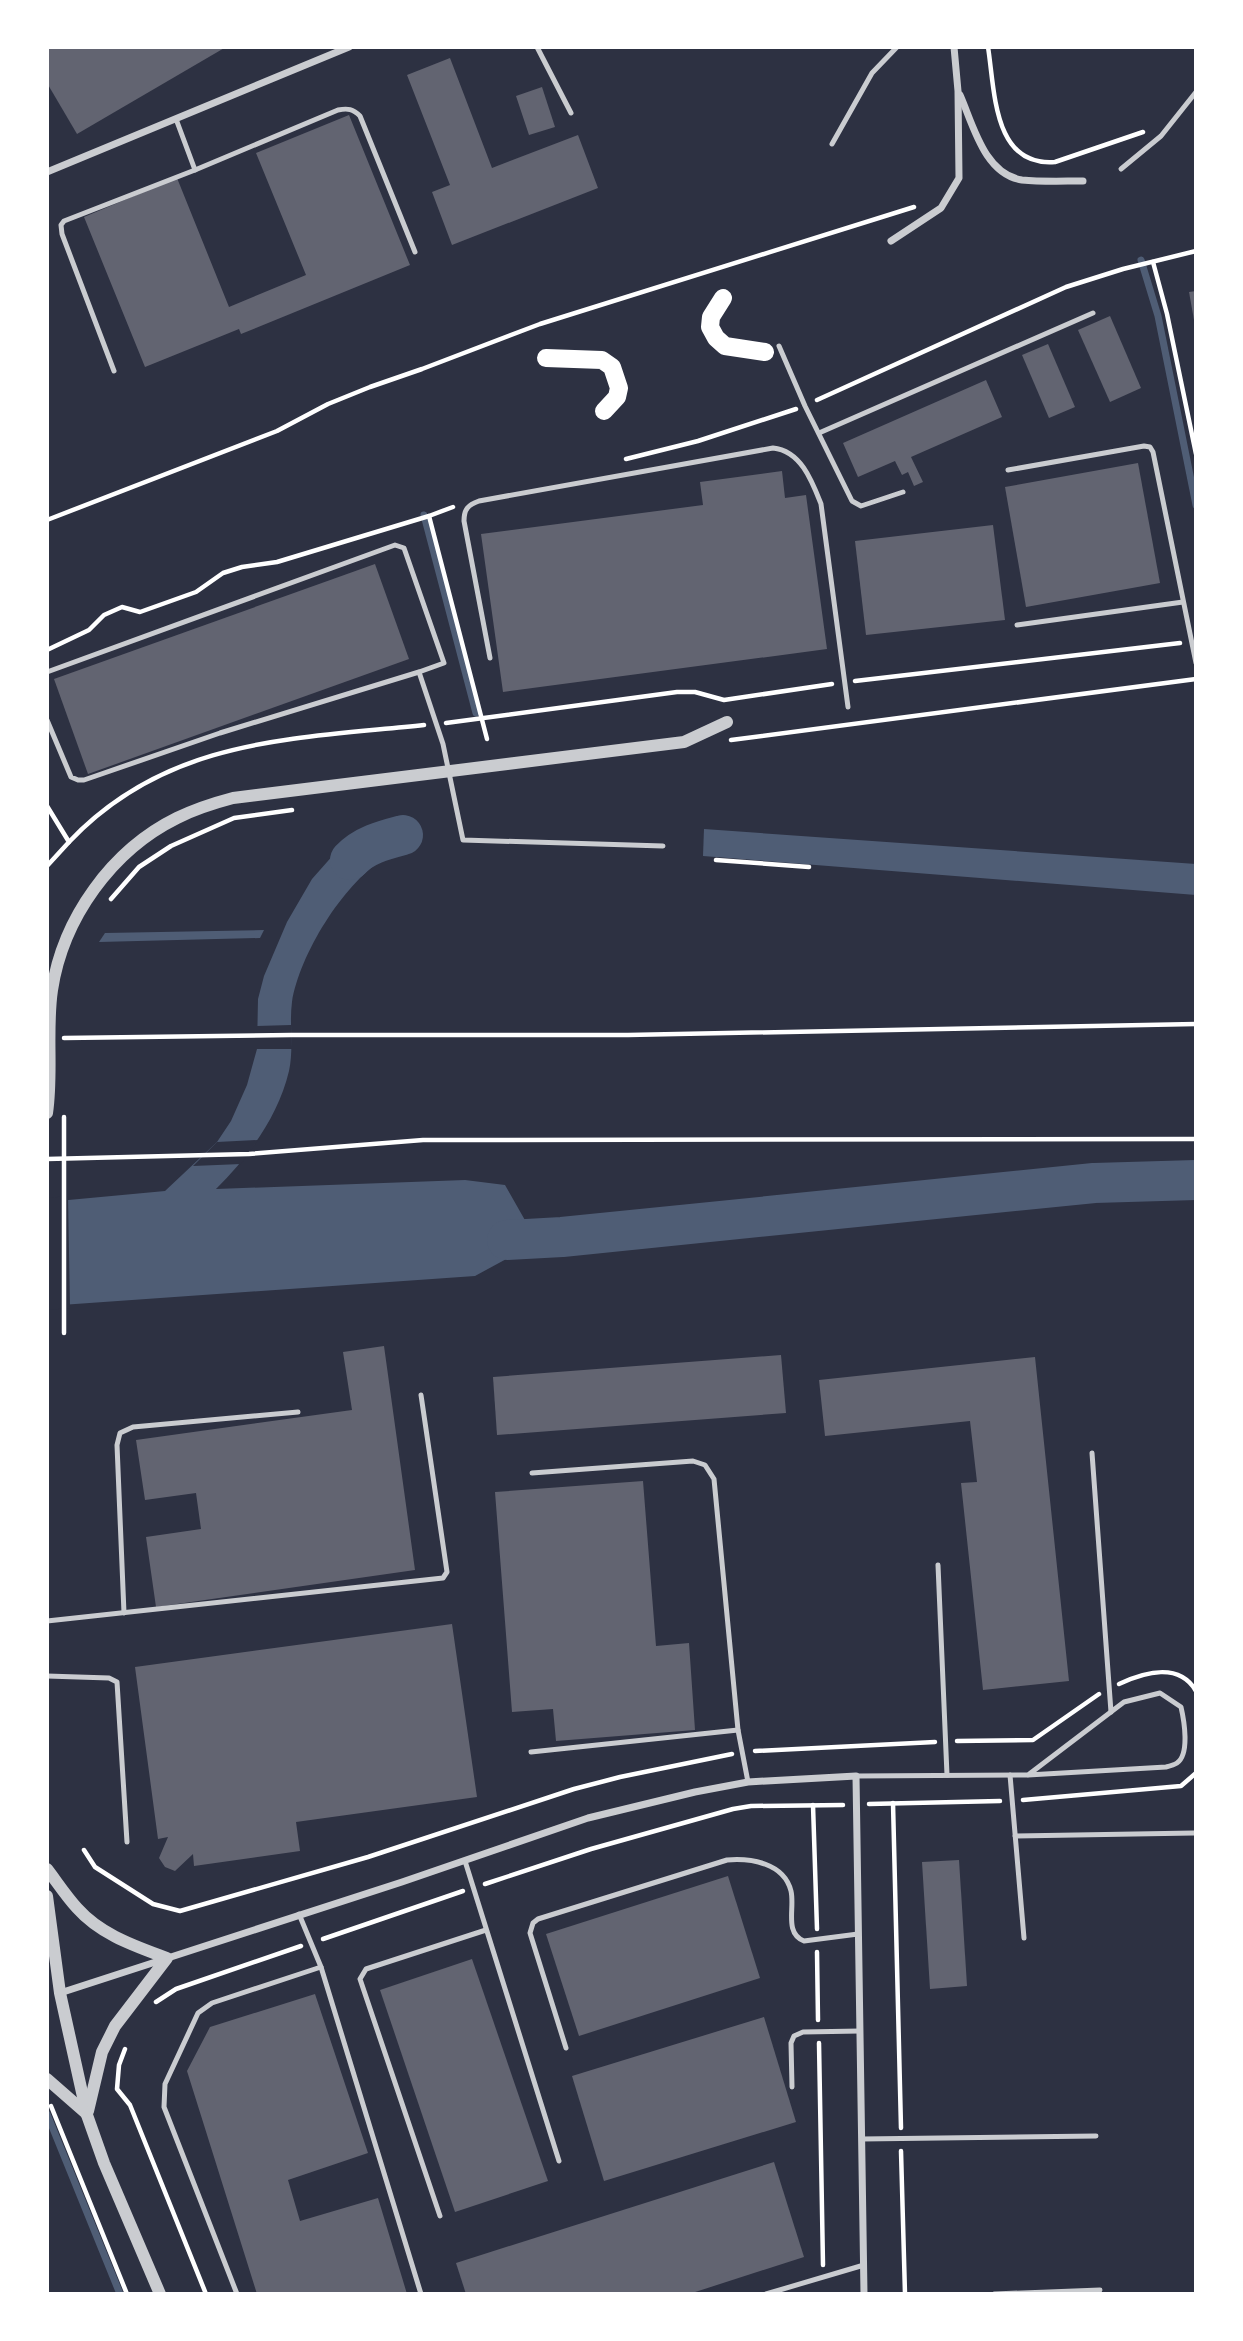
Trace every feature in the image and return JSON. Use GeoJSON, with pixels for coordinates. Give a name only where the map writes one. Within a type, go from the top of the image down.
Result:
{"type":"FeatureCollection","features":[{"type":"Feature","properties":{"kind":"main road"},"geometry":{"type":"LineString","coordinates":[[723,298],[711,317],[710,327],[716,338],[725,346],[772,349]]}},
{"type":"Feature","properties":{"kind":"main road"},"geometry":{"type":"LineString","coordinates":[[546,358],[602,360],[612,367],[619,388],[617,397],[604,411]]}},
{"type":"Feature","properties":{"kind":"street"},"geometry":{"type":"LineString","coordinates":[[47,172],[349,47]]}},
{"type":"Feature","properties":{"kind":"street"},"geometry":{"type":"LineString","coordinates":[[891,241],[941,208],[960,177],[954,47]]}},
{"type":"Feature","properties":{"kind":"street"},"geometry":{"type":"LineString","coordinates":[[958,91],[983,149],[998,169],[1020,180],[1083,181]]}},
{"type":"Feature","properties":{"kind":"street"},"geometry":{"type":"LineString","coordinates":[[47,1113],[52,990],[71,925],[99,883],[128,852],[151,833],[177,818],[204,806],[233,798],[684,742],[727,722]]}},
{"type":"Feature","properties":{"kind":"street"},"geometry":{"type":"LineString","coordinates":[[53,1995],[465,1861],[588,1818],[748,1782],[856,1776],[864,2294]]}},
{"type":"Feature","properties":{"kind":"street"},"geometry":{"type":"LineString","coordinates":[[47,1869],[78,1910],[100,1928],[121,1941],[167,1958]]}},
{"type":"Feature","properties":{"kind":"street"},"geometry":{"type":"LineString","coordinates":[[47,1896],[53,1995],[87,2115],[104,2164],[160,2294]]}},
{"type":"Feature","properties":{"kind":"street"},"geometry":{"type":"LineString","coordinates":[[87,2115],[102,2052],[115,2026],[167,1958]]}},
{"type":"Feature","properties":{"kind":"street"},"geometry":{"type":"LineString","coordinates":[[47,2079],[87,2115]]}},
{"type":"Feature","properties":{"kind":"lane"},"geometry":{"type":"LineString","coordinates":[[537,47],[571,113]]}},
{"type":"Feature","properties":{"kind":"lane"},"geometry":{"type":"LineString","coordinates":[[832,144],[872,73],[897,47]]}},
{"type":"Feature","properties":{"kind":"lane"},"geometry":{"type":"LineString","coordinates":[[1121,169],[1161,136],[1196,92]]}},
{"type":"Feature","properties":{"kind":"lane"},"geometry":{"type":"LineString","coordinates":[[114,371],[61,225],[64,221],[338,110],[354,110],[360,116],[415,252]]}},
{"type":"Feature","properties":{"kind":"lane"},"geometry":{"type":"LineString","coordinates":[[176,119],[195,170]]}},
{"type":"Feature","properties":{"kind":"lane"},"geometry":{"type":"LineString","coordinates":[[818,433],[1093,313]]}},
{"type":"Feature","properties":{"kind":"lane"},"geometry":{"type":"LineString","coordinates":[[772,349],[805,406],[852,501],[861,506],[903,492]]}},
{"type":"Feature","properties":{"kind":"lane"},"geometry":{"type":"LineString","coordinates":[[1008,470],[1150,447],[1196,663]]}},
{"type":"Feature","properties":{"kind":"lane"},"geometry":{"type":"LineString","coordinates":[[490,658],[464,521],[464,513],[469,505],[773,448],[782,449],[795,457],[813,483],[821,504],[848,707]]}},
{"type":"Feature","properties":{"kind":"lane"},"geometry":{"type":"LineString","coordinates":[[47,672],[395,545],[404,548],[444,663],[78,780],[71,777],[67,771],[47,720]]}},
{"type":"Feature","properties":{"kind":"lane"},"geometry":{"type":"LineString","coordinates":[[1017,625],[1183,601]]}},
{"type":"Feature","properties":{"kind":"lane"},"geometry":{"type":"LineString","coordinates":[[419,672],[437,724],[463,840],[663,846]]}},
{"type":"Feature","properties":{"kind":"lane"},"geometry":{"type":"LineString","coordinates":[[47,1621],[443,1578],[447,1572],[421,1395]]}},
{"type":"Feature","properties":{"kind":"lane"},"geometry":{"type":"LineString","coordinates":[[124,1613],[117,1446],[120,1433],[133,1427],[298,1412]]}},
{"type":"Feature","properties":{"kind":"lane"},"geometry":{"type":"LineString","coordinates":[[1092,1453],[1111,1712]]}},
{"type":"Feature","properties":{"kind":"lane"},"geometry":{"type":"LineString","coordinates":[[532,1473],[693,1461],[705,1465],[714,1479],[738,1730],[748,1782]]}},
{"type":"Feature","properties":{"kind":"lane"},"geometry":{"type":"LineString","coordinates":[[938,1565],[947,1775]]}},
{"type":"Feature","properties":{"kind":"lane"},"geometry":{"type":"LineString","coordinates":[[47,1676],[109,1678],[117,1682],[127,1842]]}},
{"type":"Feature","properties":{"kind":"lane"},"geometry":{"type":"LineString","coordinates":[[856,1776],[1028,1775],[1166,1767],[1178,1763],[1183,1756],[1185,1736],[1181,1707],[1160,1693],[1124,1702],[1028,1775]]}},
{"type":"Feature","properties":{"kind":"lane"},"geometry":{"type":"LineString","coordinates":[[531,1752],[738,1730]]}},
{"type":"Feature","properties":{"kind":"lane"},"geometry":{"type":"LineString","coordinates":[[1010,1775],[1024,1938]]}},
{"type":"Feature","properties":{"kind":"lane"},"geometry":{"type":"LineString","coordinates":[[1015,1836],[1194,1833]]}},
{"type":"Feature","properties":{"kind":"lane"},"geometry":{"type":"LineString","coordinates":[[566,2048],[530,1933],[533,1923],[538,1919],[727,1860],[745,1858],[769,1864],[785,1880],[791,1891],[793,1930],[797,1938],[804,1941],[859,1934]]}},
{"type":"Feature","properties":{"kind":"lane"},"geometry":{"type":"LineString","coordinates":[[465,1861],[559,2161]]}},
{"type":"Feature","properties":{"kind":"lane"},"geometry":{"type":"LineString","coordinates":[[299,1914],[321,1966],[421,2294]]}},
{"type":"Feature","properties":{"kind":"lane"},"geometry":{"type":"LineString","coordinates":[[440,2216],[360,1979],[366,1969],[486,1930]]}},
{"type":"Feature","properties":{"kind":"lane"},"geometry":{"type":"LineString","coordinates":[[237,2294],[164,2107],[165,2084],[198,2014],[204,2008],[321,1966]]}},
{"type":"Feature","properties":{"kind":"lane"},"geometry":{"type":"LineString","coordinates":[[792,2087],[791,2043],[794,2036],[803,2032],[860,2031]]}},
{"type":"Feature","properties":{"kind":"lane"},"geometry":{"type":"LineString","coordinates":[[862,2139],[1096,2136]]}},
{"type":"Feature","properties":{"kind":"lane"},"geometry":{"type":"LineString","coordinates":[[766,2294],[864,2265]]}},
{"type":"Feature","properties":{"kind":"lane"},"geometry":{"type":"LineString","coordinates":[[994,2294],[1100,2290]]}},
{"type":"Feature","properties":{"kind":"path"},"geometry":{"type":"LineString","coordinates":[[988,47],[1004,136],[1018,152],[1030,160],[1055,162],[1175,120]]}},
{"type":"Feature","properties":{"kind":"path"},"geometry":{"type":"LineString","coordinates":[[47,520],[277,431],[328,404],[540,324],[915,206]]}},
{"type":"Feature","properties":{"kind":"path"},"geometry":{"type":"LineString","coordinates":[[618,461],[698,441],[805,406],[1066,287],[1196,251]]}},
{"type":"Feature","properties":{"kind":"path"},"geometry":{"type":"LineString","coordinates":[[1153,262],[1167,314],[1196,454]]}},
{"type":"Feature","properties":{"kind":"path"},"geometry":{"type":"LineString","coordinates":[[47,650],[89,630],[104,615],[122,607],[140,612],[196,592],[223,573],[242,566],[277,562],[454,507]]}},
{"type":"Feature","properties":{"kind":"path"},"geometry":{"type":"LineString","coordinates":[[429,516],[487,739]]}},
{"type":"Feature","properties":{"kind":"path"},"geometry":{"type":"LineString","coordinates":[[47,866],[89,820],[115,800],[161,773],[226,751],[269,741],[482,719],[677,692],[695,692],[724,700],[845,682],[1191,641]]}},
{"type":"Feature","properties":{"kind":"path"},"geometry":{"type":"LineString","coordinates":[[721,744],[742,739],[1196,679]]}},
{"type":"Feature","properties":{"kind":"path"},"geometry":{"type":"LineString","coordinates":[[47,806],[69,842]]}},
{"type":"Feature","properties":{"kind":"path"},"geometry":{"type":"LineString","coordinates":[[104,906],[139,867],[171,846],[234,818],[299,809]]}},
{"type":"Feature","properties":{"kind":"path"},"geometry":{"type":"LineString","coordinates":[[716,860],[809,867]]}},
{"type":"Feature","properties":{"kind":"path"},"geometry":{"type":"LineString","coordinates":[[64,1038],[628,1035],[1196,1024]]}},
{"type":"Feature","properties":{"kind":"path"},"geometry":{"type":"LineString","coordinates":[[64,1051],[65,1027]]}},
{"type":"Feature","properties":{"kind":"path"},"geometry":{"type":"LineString","coordinates":[[64,1104],[64,1333]]}},
{"type":"Feature","properties":{"kind":"path"},"geometry":{"type":"LineString","coordinates":[[47,1159],[249,1153],[423,1140],[1196,1139]]}},
{"type":"Feature","properties":{"kind":"path"},"geometry":{"type":"LineString","coordinates":[[149,2007],[176,1989],[473,1888],[591,1849],[733,1809],[751,1806],[1012,1800],[1181,1786],[1196,1773]]}},
{"type":"Feature","properties":{"kind":"path"},"geometry":{"type":"LineString","coordinates":[[893,1803],[905,2294]]}},
{"type":"Feature","properties":{"kind":"path"},"geometry":{"type":"LineString","coordinates":[[813,1805],[823,2276]]}},
{"type":"Feature","properties":{"kind":"path"},"geometry":{"type":"LineString","coordinates":[[125,2046],[119,2065],[117,2089],[130,2105],[206,2294]]}},
{"type":"Feature","properties":{"kind":"path"},"geometry":{"type":"LineString","coordinates":[[47,2100],[127,2294]]}},
{"type":"Feature","properties":{"kind":"water"},"geometry":{"type":"Polygon","coordinates":[[[393,824],[402,851],[383,859],[353,886],[338,903],[313,943],[292,1002],[289,1071],[278,1104],[251,1149],[216,1189],[465,1180],[505,1185],[530,1229],[562,1231],[562,1244],[519,1252],[475,1276],[47,1306],[47,1202],[165,1191],[217,1142],[231,1121],[247,1085],[257,1049],[258,999],[264,976],[287,922],[312,879],[335,853],[370,831],[393,824]]]}},
{"type":"Feature","properties":{"kind":"water"},"geometry":{"type":"Polygon","coordinates":[[[704,829],[1196,864],[1196,895],[703,856],[704,829]]]}},
{"type":"Feature","properties":{"kind":"water"},"geometry":{"type":"Polygon","coordinates":[[[264,930],[260,938],[99,942],[105,933],[264,930]]]}},
{"type":"Feature","properties":{"kind":"pier"},"geometry":{"type":"Polygon","coordinates":[[[291,1025],[292,1049],[257,1049],[257,1026],[291,1025]]]}},
{"type":"Feature","properties":{"kind":"pier"},"geometry":{"type":"Polygon","coordinates":[[[258,1140],[241,1164],[193,1166],[217,1142],[258,1140]]]}},
{"type":"Feature","properties":{"kind":"pier"},"geometry":{"type":"Polygon","coordinates":[[[68,1196],[70,1308],[47,1310],[47,1198],[68,1196]]]}},
{"type":"Feature","properties":{"kind":"building"},"geometry":{"type":"Polygon","coordinates":[[[47,47],[226,47],[77,134],[47,83],[47,47]]]}},
{"type":"Feature","properties":{"kind":"building"},"geometry":{"type":"Polygon","coordinates":[[[450,58],[492,168],[578,135],[598,188],[452,245],[432,192],[450,185],[407,75],[450,58]]]}},
{"type":"Feature","properties":{"kind":"building"},"geometry":{"type":"Polygon","coordinates":[[[542,87],[555,127],[529,135],[516,96],[542,87]]]}},
{"type":"Feature","properties":{"kind":"building"},"geometry":{"type":"Polygon","coordinates":[[[349,115],[410,265],[241,334],[239,329],[145,367],[84,217],[177,178],[229,307],[306,275],[256,153],[349,115]]]}},
{"type":"Feature","properties":{"kind":"building"},"geometry":{"type":"Polygon","coordinates":[[[1196,291],[1196,320],[1194,320],[1189,292],[1196,291]]]}},
{"type":"Feature","properties":{"kind":"building"},"geometry":{"type":"Polygon","coordinates":[[[1110,316],[1141,388],[1110,402],[1078,330],[1110,316]]]}},
{"type":"Feature","properties":{"kind":"building"},"geometry":{"type":"Polygon","coordinates":[[[1048,344],[1075,407],[1049,418],[1022,355],[1048,344]]]}},
{"type":"Feature","properties":{"kind":"building"},"geometry":{"type":"Polygon","coordinates":[[[986,380],[1002,417],[911,457],[923,482],[914,486],[908,472],[902,475],[895,461],[858,477],[843,443],[986,380]]]}},
{"type":"Feature","properties":{"kind":"building"},"geometry":{"type":"Polygon","coordinates":[[[1138,463],[1160,583],[1026,607],[1005,487],[1138,463]]]}},
{"type":"Feature","properties":{"kind":"building"},"geometry":{"type":"Polygon","coordinates":[[[782,471],[785,498],[806,495],[827,649],[503,692],[481,534],[703,505],[700,482],[782,471]]]}},
{"type":"Feature","properties":{"kind":"building"},"geometry":{"type":"Polygon","coordinates":[[[993,525],[1005,620],[866,635],[855,541],[993,525]]]}},
{"type":"Feature","properties":{"kind":"building"},"geometry":{"type":"Polygon","coordinates":[[[375,564],[409,659],[88,774],[54,679],[375,564]]]}},
{"type":"Feature","properties":{"kind":"building"},"geometry":{"type":"Polygon","coordinates":[[[384,1346],[415,1570],[156,1607],[146,1537],[201,1529],[196,1493],[145,1500],[136,1440],[352,1410],[343,1352],[384,1346]]]}},
{"type":"Feature","properties":{"kind":"building"},"geometry":{"type":"Polygon","coordinates":[[[781,1355],[786,1413],[497,1435],[493,1377],[781,1355]]]}},
{"type":"Feature","properties":{"kind":"building"},"geometry":{"type":"Polygon","coordinates":[[[1035,1357],[1069,1681],[983,1690],[961,1483],[977,1482],[970,1421],[825,1436],[819,1380],[1035,1357]]]}},
{"type":"Feature","properties":{"kind":"building"},"geometry":{"type":"Polygon","coordinates":[[[643,1481],[656,1646],[689,1643],[695,1730],[556,1741],[553,1709],[512,1712],[495,1492],[643,1481]]]}},
{"type":"Feature","properties":{"kind":"building"},"geometry":{"type":"Polygon","coordinates":[[[452,1624],[477,1797],[296,1822],[300,1851],[194,1866],[193,1854],[175,1871],[165,1867],[159,1858],[168,1837],[158,1839],[135,1667],[452,1624]]]}},
{"type":"Feature","properties":{"kind":"building"},"geometry":{"type":"Polygon","coordinates":[[[959,1860],[967,1986],[930,1989],[922,1862],[959,1860]]]}},
{"type":"Feature","properties":{"kind":"building"},"geometry":{"type":"Polygon","coordinates":[[[728,1876],[760,1978],[579,2036],[546,1934],[728,1876]]]}},
{"type":"Feature","properties":{"kind":"building"},"geometry":{"type":"Polygon","coordinates":[[[472,1959],[548,2181],[455,2212],[380,1990],[472,1959]]]}},
{"type":"Feature","properties":{"kind":"building"},"geometry":{"type":"Polygon","coordinates":[[[315,1994],[368,2153],[288,2180],[300,2221],[378,2198],[407,2294],[257,2294],[187,2071],[210,2027],[315,1994]]]}},
{"type":"Feature","properties":{"kind":"building"},"geometry":{"type":"Polygon","coordinates":[[[764,2017],[796,2122],[604,2181],[572,2076],[764,2017]]]}},
{"type":"Feature","properties":{"kind":"building"},"geometry":{"type":"Polygon","coordinates":[[[774,2162],[804,2257],[689,2294],[466,2294],[456,2263],[774,2162]]]}},
{"type":"Feature","properties":{"kind":"waterway"},"geometry":{"type":"LineString","coordinates":[[1141,260],[1158,316],[1196,505]]}},
{"type":"Feature","properties":{"kind":"waterway"},"geometry":{"type":"LineString","coordinates":[[424,515],[476,713]]}},
{"type":"Feature","properties":{"kind":"waterway"},"geometry":{"type":"LineString","coordinates":[[350,860],[368,847],[403,835]]}},
{"type":"Feature","properties":{"kind":"waterway"},"geometry":{"type":"LineString","coordinates":[[507,1240],[562,1237],[1094,1183],[1196,1180]]}},
{"type":"Feature","properties":{"kind":"waterway"},"geometry":{"type":"LineString","coordinates":[[47,2114],[120,2294]]}}]}
